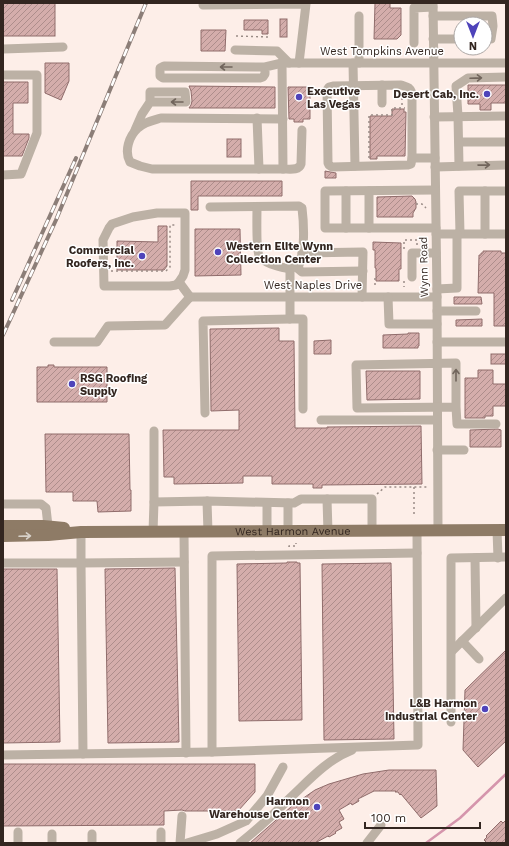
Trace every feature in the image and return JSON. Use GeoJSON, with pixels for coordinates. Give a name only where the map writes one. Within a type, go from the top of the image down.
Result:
{"type":"FeatureCollection","features":[{"type":"Feature","properties":{"kind":"main road","name":"West Harmon Avenue"},"geometry":{"type":"LineString","coordinates":[[3,526],[48,531]]}},
{"type":"Feature","properties":{"kind":"main road","name":"West Harmon Avenue"},"geometry":{"type":"LineString","coordinates":[[3,536],[48,531],[59,527],[81,532],[502,530]]}},
{"type":"Feature","properties":{"kind":"street"},"geometry":{"type":"LineString","coordinates":[[203,5],[306,4],[299,63]]}},
{"type":"Feature","properties":{"kind":"street"},"geometry":{"type":"LineString","coordinates":[[414,43],[414,8],[492,16]]}},
{"type":"Feature","properties":{"kind":"street","name":"Wynn Road"},"geometry":{"type":"LineString","coordinates":[[433,9],[437,293],[438,531]]}},
{"type":"Feature","properties":{"kind":"street"},"geometry":{"type":"LineString","coordinates":[[355,166],[353,86],[356,63],[358,16]]}},
{"type":"Feature","properties":{"kind":"street"},"geometry":{"type":"LineString","coordinates":[[433,39],[453,39]]}},
{"type":"Feature","properties":{"kind":"street"},"geometry":{"type":"LineString","coordinates":[[3,49],[63,47]]}},
{"type":"Feature","properties":{"kind":"street"},"geometry":{"type":"LineString","coordinates":[[235,50],[277,51],[286,63],[283,118],[283,169]]}},
{"type":"Feature","properties":{"kind":"street","name":"West Tompkins Avenue"},"geometry":{"type":"LineString","coordinates":[[265,67],[265,74],[260,78],[163,78],[160,76],[159,72],[160,68],[164,66],[265,67],[286,63],[506,63]]}},
{"type":"Feature","properties":{"kind":"street"},"geometry":{"type":"LineString","coordinates":[[3,75],[37,75],[37,133],[21,174],[3,175]]}},
{"type":"Feature","properties":{"kind":"street"},"geometry":{"type":"LineString","coordinates":[[459,166],[456,86],[468,78],[506,77]]}},
{"type":"Feature","properties":{"kind":"street"},"geometry":{"type":"LineString","coordinates":[[382,85],[382,103]]}},
{"type":"Feature","properties":{"kind":"street"},"geometry":{"type":"LineString","coordinates":[[382,85],[401,85],[411,89],[411,164],[408,166],[329,166],[327,90],[332,86],[382,85]]}},
{"type":"Feature","properties":{"kind":"street"},"geometry":{"type":"LineString","coordinates":[[132,136],[142,114],[150,102],[150,92],[185,92],[186,102],[150,102]]}},
{"type":"Feature","properties":{"kind":"street"},"geometry":{"type":"LineString","coordinates":[[434,117],[506,116]]}},
{"type":"Feature","properties":{"kind":"street"},"geometry":{"type":"LineString","coordinates":[[283,118],[162,118],[144,124],[138,128],[128,142],[127,157],[130,162],[140,166],[152,168],[298,169],[300,167],[302,130]]}},
{"type":"Feature","properties":{"kind":"street"},"geometry":{"type":"LineString","coordinates":[[257,118],[259,169]]}},
{"type":"Feature","properties":{"kind":"street"},"geometry":{"type":"LineString","coordinates":[[459,142],[506,142]]}},
{"type":"Feature","properties":{"kind":"street"},"geometry":{"type":"LineString","coordinates":[[412,158],[459,166],[506,165]]}},
{"type":"Feature","properties":{"kind":"street"},"geometry":{"type":"LineString","coordinates":[[346,190],[346,228]]}},
{"type":"Feature","properties":{"kind":"street"},"geometry":{"type":"LineString","coordinates":[[369,190],[369,228]]}},
{"type":"Feature","properties":{"kind":"street"},"geometry":{"type":"LineString","coordinates":[[435,190],[325,191],[324,228],[369,228],[436,231],[458,234],[506,234]]}},
{"type":"Feature","properties":{"kind":"street"},"geometry":{"type":"LineString","coordinates":[[458,234],[459,191],[506,191]]}},
{"type":"Feature","properties":{"kind":"street"},"geometry":{"type":"LineString","coordinates":[[485,191],[485,234]]}},
{"type":"Feature","properties":{"kind":"street"},"geometry":{"type":"LineString","coordinates":[[210,207],[300,206],[302,208],[302,258],[300,265],[293,268]]}},
{"type":"Feature","properties":{"kind":"street"},"geometry":{"type":"LineString","coordinates":[[257,207],[258,255],[265,261],[277,266],[293,268],[302,272],[363,271]]}},
{"type":"Feature","properties":{"kind":"street"},"geometry":{"type":"LineString","coordinates":[[157,213],[185,213],[185,225],[185,270],[183,276],[176,285],[104,286],[103,240],[112,224],[133,217],[157,213]]}},
{"type":"Feature","properties":{"kind":"street","name":"West Naples Drive"},"geometry":{"type":"LineString","coordinates":[[190,297],[388,297],[437,293],[457,288],[458,234]]}},
{"type":"Feature","properties":{"kind":"street"},"geometry":{"type":"LineString","coordinates":[[302,253],[363,252],[362,297]]}},
{"type":"Feature","properties":{"kind":"street"},"geometry":{"type":"LineString","coordinates":[[412,277],[412,253],[436,253]]}},
{"type":"Feature","properties":{"kind":"street"},"geometry":{"type":"LineString","coordinates":[[290,319],[290,298],[293,268]]}},
{"type":"Feature","properties":{"kind":"street"},"geometry":{"type":"LineString","coordinates":[[54,342],[97,342],[108,326],[165,325],[190,297],[179,282]]}},
{"type":"Feature","properties":{"kind":"street"},"geometry":{"type":"LineString","coordinates":[[388,297],[389,324],[437,324]]}},
{"type":"Feature","properties":{"kind":"street"},"geometry":{"type":"LineString","coordinates":[[437,311],[476,311]]}},
{"type":"Feature","properties":{"kind":"street"},"geometry":{"type":"LineString","coordinates":[[205,413],[203,321],[303,319],[303,409]]}},
{"type":"Feature","properties":{"kind":"street"},"geometry":{"type":"LineString","coordinates":[[437,342],[506,342]]}},
{"type":"Feature","properties":{"kind":"street"},"geometry":{"type":"LineString","coordinates":[[456,407],[357,408],[356,365],[456,363],[457,424],[496,424]]}},
{"type":"Feature","properties":{"kind":"street"},"geometry":{"type":"LineString","coordinates":[[321,420],[437,420]]}},
{"type":"Feature","properties":{"kind":"street"},"geometry":{"type":"LineString","coordinates":[[153,532],[154,431]]}},
{"type":"Feature","properties":{"kind":"street"},"geometry":{"type":"LineString","coordinates":[[437,450],[464,450]]}},
{"type":"Feature","properties":{"kind":"street"},"geometry":{"type":"LineString","coordinates":[[154,502],[207,501],[294,503],[301,499],[372,499],[372,531]]}},
{"type":"Feature","properties":{"kind":"street"},"geometry":{"type":"LineString","coordinates":[[327,499],[328,532]]}},
{"type":"Feature","properties":{"kind":"street"},"geometry":{"type":"LineString","coordinates":[[207,501],[208,532]]}},
{"type":"Feature","properties":{"kind":"street"},"geometry":{"type":"LineString","coordinates":[[267,502],[267,532]]}},
{"type":"Feature","properties":{"kind":"street"},"geometry":{"type":"LineString","coordinates":[[288,503],[288,532]]}},
{"type":"Feature","properties":{"kind":"street"},"geometry":{"type":"LineString","coordinates":[[3,504],[41,504],[46,508],[48,531]]}},
{"type":"Feature","properties":{"kind":"street"},"geometry":{"type":"LineString","coordinates":[[451,722],[451,558],[502,558],[502,530]]}},
{"type":"Feature","properties":{"kind":"street"},"geometry":{"type":"LineString","coordinates":[[3,755],[186,753],[418,745],[417,531]]}},
{"type":"Feature","properties":{"kind":"street"},"geometry":{"type":"LineString","coordinates":[[81,532],[82,754]]}},
{"type":"Feature","properties":{"kind":"street"},"geometry":{"type":"LineString","coordinates":[[184,532],[186,753]]}},
{"type":"Feature","properties":{"kind":"street"},"geometry":{"type":"LineString","coordinates":[[212,752],[212,556],[417,553]]}},
{"type":"Feature","properties":{"kind":"street"},"geometry":{"type":"LineString","coordinates":[[475,558],[476,628]]}},
{"type":"Feature","properties":{"kind":"street"},"geometry":{"type":"LineString","coordinates":[[3,563],[184,562]]}},
{"type":"Feature","properties":{"kind":"street"},"geometry":{"type":"LineString","coordinates":[[452,651],[506,598]]}},
{"type":"Feature","properties":{"kind":"street"},"geometry":{"type":"LineString","coordinates":[[462,641],[479,659]]}},
{"type":"Feature","properties":{"kind":"street"},"geometry":{"type":"LineString","coordinates":[[240,843],[288,800],[314,774],[329,762],[342,754],[360,747]]}},
{"type":"Feature","properties":{"kind":"street"},"geometry":{"type":"LineString","coordinates":[[187,843],[217,834],[246,821],[266,796],[283,767]]}},
{"type":"Feature","properties":{"kind":"street"},"geometry":{"type":"LineString","coordinates":[[180,843],[182,816]]}},
{"type":"Feature","properties":{"kind":"street"},"geometry":{"type":"LineString","coordinates":[[367,843],[381,825]]}},
{"type":"Feature","properties":{"kind":"street"},"geometry":{"type":"LineString","coordinates":[[18,832],[18,843]]}},
{"type":"Feature","properties":{"kind":"street"},"geometry":{"type":"LineString","coordinates":[[161,832],[161,843]]}},
{"type":"Feature","properties":{"kind":"path"},"geometry":{"type":"LineString","coordinates":[[236,36],[268,36]]}},
{"type":"Feature","properties":{"kind":"path"},"geometry":{"type":"LineString","coordinates":[[402,89],[402,108]]}},
{"type":"Feature","properties":{"kind":"path"},"geometry":{"type":"LineString","coordinates":[[370,158],[369,115],[392,115],[392,108],[409,108]]}},
{"type":"Feature","properties":{"kind":"path"},"geometry":{"type":"LineString","coordinates":[[416,204],[422,204],[426,208]]}},
{"type":"Feature","properties":{"kind":"path"},"geometry":{"type":"LineString","coordinates":[[103,271],[166,271],[170,267],[170,225],[185,225]]}},
{"type":"Feature","properties":{"kind":"path"},"geometry":{"type":"LineString","coordinates":[[169,268],[173,270]]}},
{"type":"Feature","properties":{"kind":"path"},"geometry":{"type":"LineString","coordinates":[[375,278],[375,287]]}},
{"type":"Feature","properties":{"kind":"path"},"geometry":{"type":"LineString","coordinates":[[372,499],[385,487],[429,487]]}},
{"type":"Feature","properties":{"kind":"path"},"geometry":{"type":"LineString","coordinates":[[414,487],[414,517]]}},
{"type":"Feature","properties":{"kind":"building"},"geometry":{"type":"Polygon","coordinates":[[[3,3],[55,3],[55,36],[3,36],[3,3]]]}},
{"type":"Feature","properties":{"kind":"building"},"geometry":{"type":"Polygon","coordinates":[[[375,3],[390,3],[390,8],[401,8],[401,35],[397,39],[374,39],[375,3]]]}},
{"type":"Feature","properties":{"kind":"building"},"geometry":{"type":"Polygon","coordinates":[[[280,19],[287,19],[287,37],[280,37],[280,19]]]}},
{"type":"Feature","properties":{"kind":"building"},"geometry":{"type":"Polygon","coordinates":[[[244,20],[268,20],[268,34],[262,34],[262,30],[244,30],[244,20]]]}},
{"type":"Feature","properties":{"kind":"building"},"geometry":{"type":"Polygon","coordinates":[[[201,30],[226,30],[225,51],[201,51],[201,30]]]}},
{"type":"Feature","properties":{"kind":"building"},"geometry":{"type":"Polygon","coordinates":[[[45,63],[69,63],[69,81],[61,100],[45,93],[45,63]]]}},
{"type":"Feature","properties":{"kind":"building"},"geometry":{"type":"Polygon","coordinates":[[[3,82],[28,82],[28,103],[13,103],[13,134],[29,134],[29,138],[22,156],[3,156],[3,82]]]}},
{"type":"Feature","properties":{"kind":"building","name":"Desert Cab, Inc."},"geometry":{"type":"Polygon","coordinates":[[[468,85],[506,85],[506,103],[491,103],[491,110],[480,110],[480,104],[468,104],[468,85]]]}},
{"type":"Feature","properties":{"kind":"building"},"geometry":{"type":"Polygon","coordinates":[[[189,86],[275,87],[275,108],[189,108],[192,101],[189,86]]]}},
{"type":"Feature","properties":{"kind":"building","name":"Executive Las Vegas"},"geometry":{"type":"Polygon","coordinates":[[[288,87],[310,87],[310,119],[303,119],[303,122],[294,122],[294,119],[289,119],[288,87]]]}},
{"type":"Feature","properties":{"kind":"building"},"geometry":{"type":"Polygon","coordinates":[[[392,109],[404,109],[404,112],[406,112],[405,156],[377,156],[377,159],[370,159],[370,116],[392,116],[392,109]]]}},
{"type":"Feature","properties":{"kind":"building"},"geometry":{"type":"Polygon","coordinates":[[[227,139],[241,139],[241,157],[227,157],[227,139]]]}},
{"type":"Feature","properties":{"kind":"building"},"geometry":{"type":"Polygon","coordinates":[[[325,171],[336,173],[336,178],[325,178],[325,171]]]}},
{"type":"Feature","properties":{"kind":"building"},"geometry":{"type":"Polygon","coordinates":[[[191,181],[282,181],[282,196],[198,196],[198,210],[191,210],[191,181]]]}},
{"type":"Feature","properties":{"kind":"building"},"geometry":{"type":"Polygon","coordinates":[[[412,196],[416,202],[413,217],[377,217],[377,197],[412,196]]]}},
{"type":"Feature","properties":{"kind":"building","name":"Commercial Roofers, Inc."},"geometry":{"type":"Polygon","coordinates":[[[158,226],[167,226],[167,266],[164,270],[117,270],[117,241],[158,242],[158,226]]]}},
{"type":"Feature","properties":{"kind":"building","name":"Western Elite Wynn Collection Center"},"geometry":{"type":"Polygon","coordinates":[[[195,229],[240,229],[241,275],[195,276],[195,229]]]}},
{"type":"Feature","properties":{"kind":"building"},"geometry":{"type":"Polygon","coordinates":[[[373,242],[401,243],[401,269],[399,269],[399,281],[376,281],[375,250],[373,250],[373,242]]]}},
{"type":"Feature","properties":{"kind":"building"},"geometry":{"type":"Polygon","coordinates":[[[483,251],[501,251],[501,253],[506,253],[506,326],[494,326],[494,293],[478,293],[479,255],[483,253],[483,251]]]}},
{"type":"Feature","properties":{"kind":"building"},"geometry":{"type":"Polygon","coordinates":[[[454,297],[481,297],[482,304],[454,304],[454,297]]]}},
{"type":"Feature","properties":{"kind":"building"},"geometry":{"type":"Polygon","coordinates":[[[482,319],[482,326],[456,326],[456,320],[482,319]]]}},
{"type":"Feature","properties":{"kind":"building"},"geometry":{"type":"Polygon","coordinates":[[[279,328],[279,341],[294,341],[295,428],[421,426],[422,484],[322,485],[322,488],[313,488],[313,484],[272,484],[272,476],[243,476],[243,483],[174,484],[174,477],[164,477],[163,430],[239,430],[239,410],[211,411],[210,329],[279,328]]]}},
{"type":"Feature","properties":{"kind":"building"},"geometry":{"type":"Polygon","coordinates":[[[419,333],[418,348],[383,348],[383,335],[419,333]]]}},
{"type":"Feature","properties":{"kind":"building"},"geometry":{"type":"Polygon","coordinates":[[[331,340],[331,354],[314,354],[314,341],[331,340]]]}},
{"type":"Feature","properties":{"kind":"building"},"geometry":{"type":"Polygon","coordinates":[[[491,354],[506,354],[506,364],[491,364],[491,354]]]}},
{"type":"Feature","properties":{"kind":"building","name":"RSG Roofing Supply"},"geometry":{"type":"Polygon","coordinates":[[[48,365],[54,365],[54,367],[107,367],[107,402],[37,402],[37,367],[48,367],[48,365]]]}},
{"type":"Feature","properties":{"kind":"building"},"geometry":{"type":"Polygon","coordinates":[[[478,370],[493,370],[493,384],[506,384],[506,406],[493,406],[493,416],[485,416],[485,418],[465,418],[465,378],[478,378],[478,370]]]}},
{"type":"Feature","properties":{"kind":"building"},"geometry":{"type":"Polygon","coordinates":[[[366,371],[420,371],[420,399],[367,400],[366,371]]]}},
{"type":"Feature","properties":{"kind":"building"},"geometry":{"type":"Polygon","coordinates":[[[470,430],[501,430],[501,447],[470,447],[470,430]]]}},
{"type":"Feature","properties":{"kind":"building"},"geometry":{"type":"Polygon","coordinates":[[[45,434],[129,434],[131,511],[98,512],[97,501],[73,501],[73,492],[46,492],[45,434]]]}},
{"type":"Feature","properties":{"kind":"building"},"geometry":{"type":"Polygon","coordinates":[[[287,562],[300,563],[302,720],[239,721],[237,564],[287,562]]]}},
{"type":"Feature","properties":{"kind":"building"},"geometry":{"type":"Polygon","coordinates":[[[391,563],[394,739],[324,740],[322,564],[391,563]]]}},
{"type":"Feature","properties":{"kind":"building"},"geometry":{"type":"Polygon","coordinates":[[[175,568],[179,742],[108,743],[105,569],[175,568]]]}},
{"type":"Feature","properties":{"kind":"building"},"geometry":{"type":"Polygon","coordinates":[[[3,569],[57,569],[60,742],[3,743],[3,569]]]}},
{"type":"Feature","properties":{"kind":"building","name":"L&B Harmon Industrial Center"},"geometry":{"type":"Polygon","coordinates":[[[506,650],[506,741],[478,767],[463,750],[465,690],[506,650]]]}},
{"type":"Feature","properties":{"kind":"building"},"geometry":{"type":"Polygon","coordinates":[[[3,764],[255,764],[255,792],[238,811],[164,811],[164,825],[3,826],[3,764]]]}},
{"type":"Feature","properties":{"kind":"building","name":"Harmon Warehouse Center"},"geometry":{"type":"Polygon","coordinates":[[[389,770],[436,770],[437,806],[421,818],[398,792],[374,791],[358,799],[359,801],[352,805],[351,803],[339,810],[344,819],[339,822],[342,828],[329,837],[328,836],[315,843],[250,843],[292,806],[315,790],[329,784],[363,774],[389,770]]]}},
{"type":"Feature","properties":{"kind":"building"},"geometry":{"type":"Polygon","coordinates":[[[506,820],[506,843],[487,843],[484,840],[487,837],[486,836],[501,821],[503,823],[506,820]]]}},
{"type":"Feature","properties":{"kind":"waterway"},"geometry":{"type":"LineString","coordinates":[[426,843],[460,818],[506,774]]}},
{"type":"Feature","properties":{"kind":"railway"},"geometry":{"type":"LineString","coordinates":[[3,335],[56,220],[146,3]]}},
{"type":"Feature","properties":{"kind":"railway"},"geometry":{"type":"LineString","coordinates":[[12,300],[76,158]]}},
{"type":"Feature","properties":{"kind":"place","name":"Desert Cab, Inc."},"geometry":{"type":"Point","coordinates":[487,94]}},
{"type":"Feature","properties":{"kind":"place","name":"Executive Las Vegas"},"geometry":{"type":"Point","coordinates":[299,97]}},
{"type":"Feature","properties":{"kind":"place","name":"Western Elite Wynn Collection Center"},"geometry":{"type":"Point","coordinates":[218,252]}},
{"type":"Feature","properties":{"kind":"place","name":"Commercial Roofers, Inc."},"geometry":{"type":"Point","coordinates":[142,256]}},
{"type":"Feature","properties":{"kind":"place","name":"RSG Roofing Supply"},"geometry":{"type":"Point","coordinates":[72,384]}},
{"type":"Feature","properties":{"kind":"place","name":"L&B Harmon Industrial Center"},"geometry":{"type":"Point","coordinates":[485,709]}},
{"type":"Feature","properties":{"kind":"place","name":"Harmon Warehouse Center"},"geometry":{"type":"Point","coordinates":[317,807]}}]}
